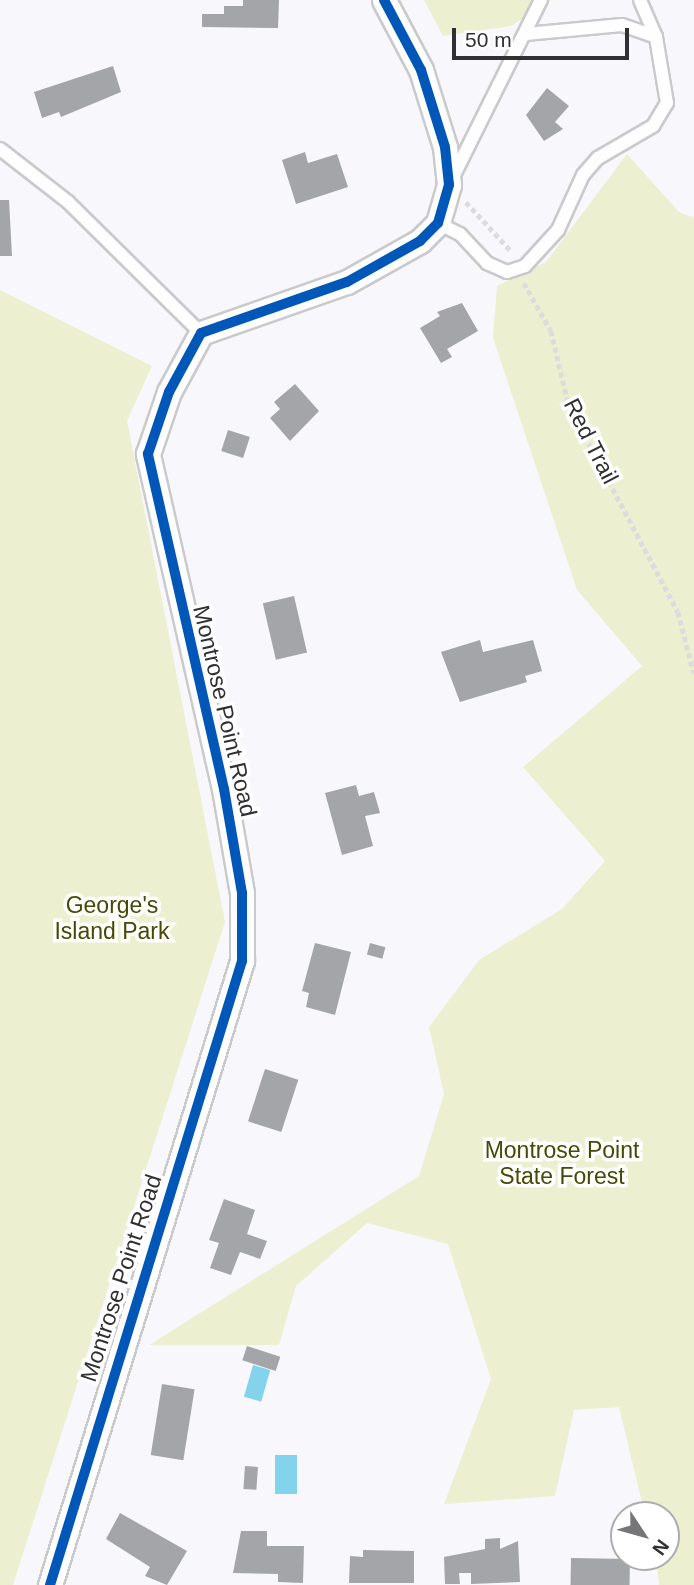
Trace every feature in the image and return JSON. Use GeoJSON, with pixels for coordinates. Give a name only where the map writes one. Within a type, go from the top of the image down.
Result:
{"type":"FeatureCollection","features":[{"type":"Feature","properties":{"kind":"street"},"geometry":{"type":"LineString","coordinates":[[201,333],[347,282],[420,241],[438,223],[449,185],[421,70],[384,0]]}},
{"type":"Feature","properties":{"kind":"street","name":"Montrose Point Road"},"geometry":{"type":"LineString","coordinates":[[50,1585],[242,961],[242,893],[226,802],[148,454],[169,392],[201,333]]}},
{"type":"Feature","properties":{"kind":"lane"},"geometry":{"type":"LineString","coordinates":[[449,185],[541,0]]}},
{"type":"Feature","properties":{"kind":"lane"},"geometry":{"type":"LineString","coordinates":[[438,223],[460,234],[488,263],[507,272],[518,269],[551,240],[598,158],[653,126],[667,103],[656,37],[640,0]]}},
{"type":"Feature","properties":{"kind":"lane"},"geometry":{"type":"LineString","coordinates":[[526,34],[622,25],[656,37]]}},
{"type":"Feature","properties":{"kind":"lane"},"geometry":{"type":"LineString","coordinates":[[0,149],[68,202],[201,333]]}},
{"type":"Feature","properties":{"kind":"green space"},"geometry":{"type":"Polygon","coordinates":[[[424,0],[552,0],[511,26],[443,36],[424,0]]]}},
{"type":"Feature","properties":{"kind":"green space","name":"Montrose Point State Forest"},"geometry":{"type":"Polygon","coordinates":[[[627,154],[679,212],[694,218],[694,1585],[659,1585],[658,1571],[680,1571],[680,1501],[642,1501],[619,1407],[574,1410],[555,1496],[444,1504],[491,1379],[448,1244],[367,1223],[296,1286],[279,1345],[149,1345],[419,1176],[444,1094],[429,1027],[479,960],[562,909],[605,861],[523,767],[642,666],[577,590],[493,338],[497,286],[546,262],[627,154]]]}},
{"type":"Feature","properties":{"kind":"green space","name":"George's Island Park"},"geometry":{"type":"Polygon","coordinates":[[[0,290],[152,366],[127,421],[225,922],[13,1585],[0,1585],[0,290]]]}},
{"type":"Feature","properties":{"kind":"water"},"geometry":{"type":"Polygon","coordinates":[[[253,1365],[270,1370],[261,1402],[244,1397],[253,1365]]]}},
{"type":"Feature","properties":{"kind":"water"},"geometry":{"type":"Polygon","coordinates":[[[275,1455],[297,1455],[297,1494],[275,1494],[275,1455]]]}},
{"type":"Feature","properties":{"kind":"building"},"geometry":{"type":"Polygon","coordinates":[[[243,0],[279,0],[278,28],[202,27],[202,14],[224,14],[224,6],[243,6],[243,0]]]}},
{"type":"Feature","properties":{"kind":"building"},"geometry":{"type":"Polygon","coordinates":[[[113,66],[121,92],[61,117],[59,112],[42,118],[34,92],[113,66]]]}},
{"type":"Feature","properties":{"kind":"building"},"geometry":{"type":"Polygon","coordinates":[[[547,88],[569,106],[555,122],[563,129],[544,141],[526,115],[547,88]]]}},
{"type":"Feature","properties":{"kind":"building"},"geometry":{"type":"Polygon","coordinates":[[[305,152],[308,163],[337,154],[348,187],[296,204],[282,160],[305,152]]]}},
{"type":"Feature","properties":{"kind":"building"},"geometry":{"type":"Polygon","coordinates":[[[0,200],[9,200],[12,256],[0,256],[0,200]]]}},
{"type":"Feature","properties":{"kind":"building"},"geometry":{"type":"Polygon","coordinates":[[[462,303],[478,331],[447,349],[452,357],[441,363],[420,328],[440,316],[437,312],[462,303]]]}},
{"type":"Feature","properties":{"kind":"building"},"geometry":{"type":"Polygon","coordinates":[[[295,384],[319,411],[290,441],[270,418],[280,409],[274,402],[295,384]]]}},
{"type":"Feature","properties":{"kind":"building"},"geometry":{"type":"Polygon","coordinates":[[[228,430],[250,437],[243,458],[221,451],[228,430]]]}},
{"type":"Feature","properties":{"kind":"building"},"geometry":{"type":"Polygon","coordinates":[[[294,596],[307,653],[276,660],[263,603],[294,596]]]}},
{"type":"Feature","properties":{"kind":"building"},"geometry":{"type":"Polygon","coordinates":[[[480,640],[483,652],[533,640],[542,671],[525,676],[527,682],[460,702],[441,652],[480,640]]]}},
{"type":"Feature","properties":{"kind":"building"},"geometry":{"type":"Polygon","coordinates":[[[356,785],[359,796],[374,792],[380,813],[365,816],[373,846],[342,855],[325,793],[356,785]]]}},
{"type":"Feature","properties":{"kind":"building"},"geometry":{"type":"Polygon","coordinates":[[[315,943],[351,952],[335,1015],[306,1007],[309,993],[302,991],[315,943]]]}},
{"type":"Feature","properties":{"kind":"building"},"geometry":{"type":"Polygon","coordinates":[[[370,943],[385,947],[382,959],[367,955],[370,943]]]}},
{"type":"Feature","properties":{"kind":"building"},"geometry":{"type":"Polygon","coordinates":[[[265,1069],[298,1080],[281,1132],[248,1121],[265,1069]]]}},
{"type":"Feature","properties":{"kind":"building"},"geometry":{"type":"Polygon","coordinates":[[[224,1199],[255,1210],[247,1234],[267,1241],[260,1259],[240,1252],[231,1275],[210,1268],[219,1243],[209,1240],[224,1199]]]}},
{"type":"Feature","properties":{"kind":"building"},"geometry":{"type":"Polygon","coordinates":[[[247,1346],[280,1357],[276,1371],[242,1360],[247,1346]]]}},
{"type":"Feature","properties":{"kind":"building"},"geometry":{"type":"Polygon","coordinates":[[[162,1384],[195,1389],[183,1460],[151,1455],[162,1384]]]}},
{"type":"Feature","properties":{"kind":"building"},"geometry":{"type":"Polygon","coordinates":[[[245,1466],[258,1467],[256,1490],[243,1489],[245,1466]]]}},
{"type":"Feature","properties":{"kind":"building"},"geometry":{"type":"Polygon","coordinates":[[[120,1513],[187,1551],[167,1585],[145,1576],[150,1567],[106,1539],[120,1513]]]}},
{"type":"Feature","properties":{"kind":"building"},"geometry":{"type":"Polygon","coordinates":[[[241,1531],[267,1531],[267,1546],[304,1546],[303,1583],[278,1582],[278,1574],[233,1573],[241,1531]]]}},
{"type":"Feature","properties":{"kind":"building"},"geometry":{"type":"Polygon","coordinates":[[[500,1538],[500,1549],[518,1541],[520,1582],[471,1584],[471,1573],[459,1573],[460,1584],[445,1584],[444,1557],[485,1549],[485,1539],[500,1538]]]}},
{"type":"Feature","properties":{"kind":"building"},"geometry":{"type":"Polygon","coordinates":[[[363,1550],[414,1551],[414,1583],[349,1583],[350,1556],[363,1557],[363,1550]]]}},
{"type":"Feature","properties":{"kind":"building"},"geometry":{"type":"Polygon","coordinates":[[[571,1558],[610,1559],[610,1571],[630,1571],[630,1585],[571,1585],[571,1558]]]}},
{"type":"Feature","properties":{"kind":"cycle path"},"geometry":{"type":"LineString","coordinates":[[50,1585],[242,961],[242,893],[224,789],[148,454],[169,392],[201,333],[347,282],[420,241],[438,223],[449,185],[445,147],[421,70],[384,0]]}}]}
